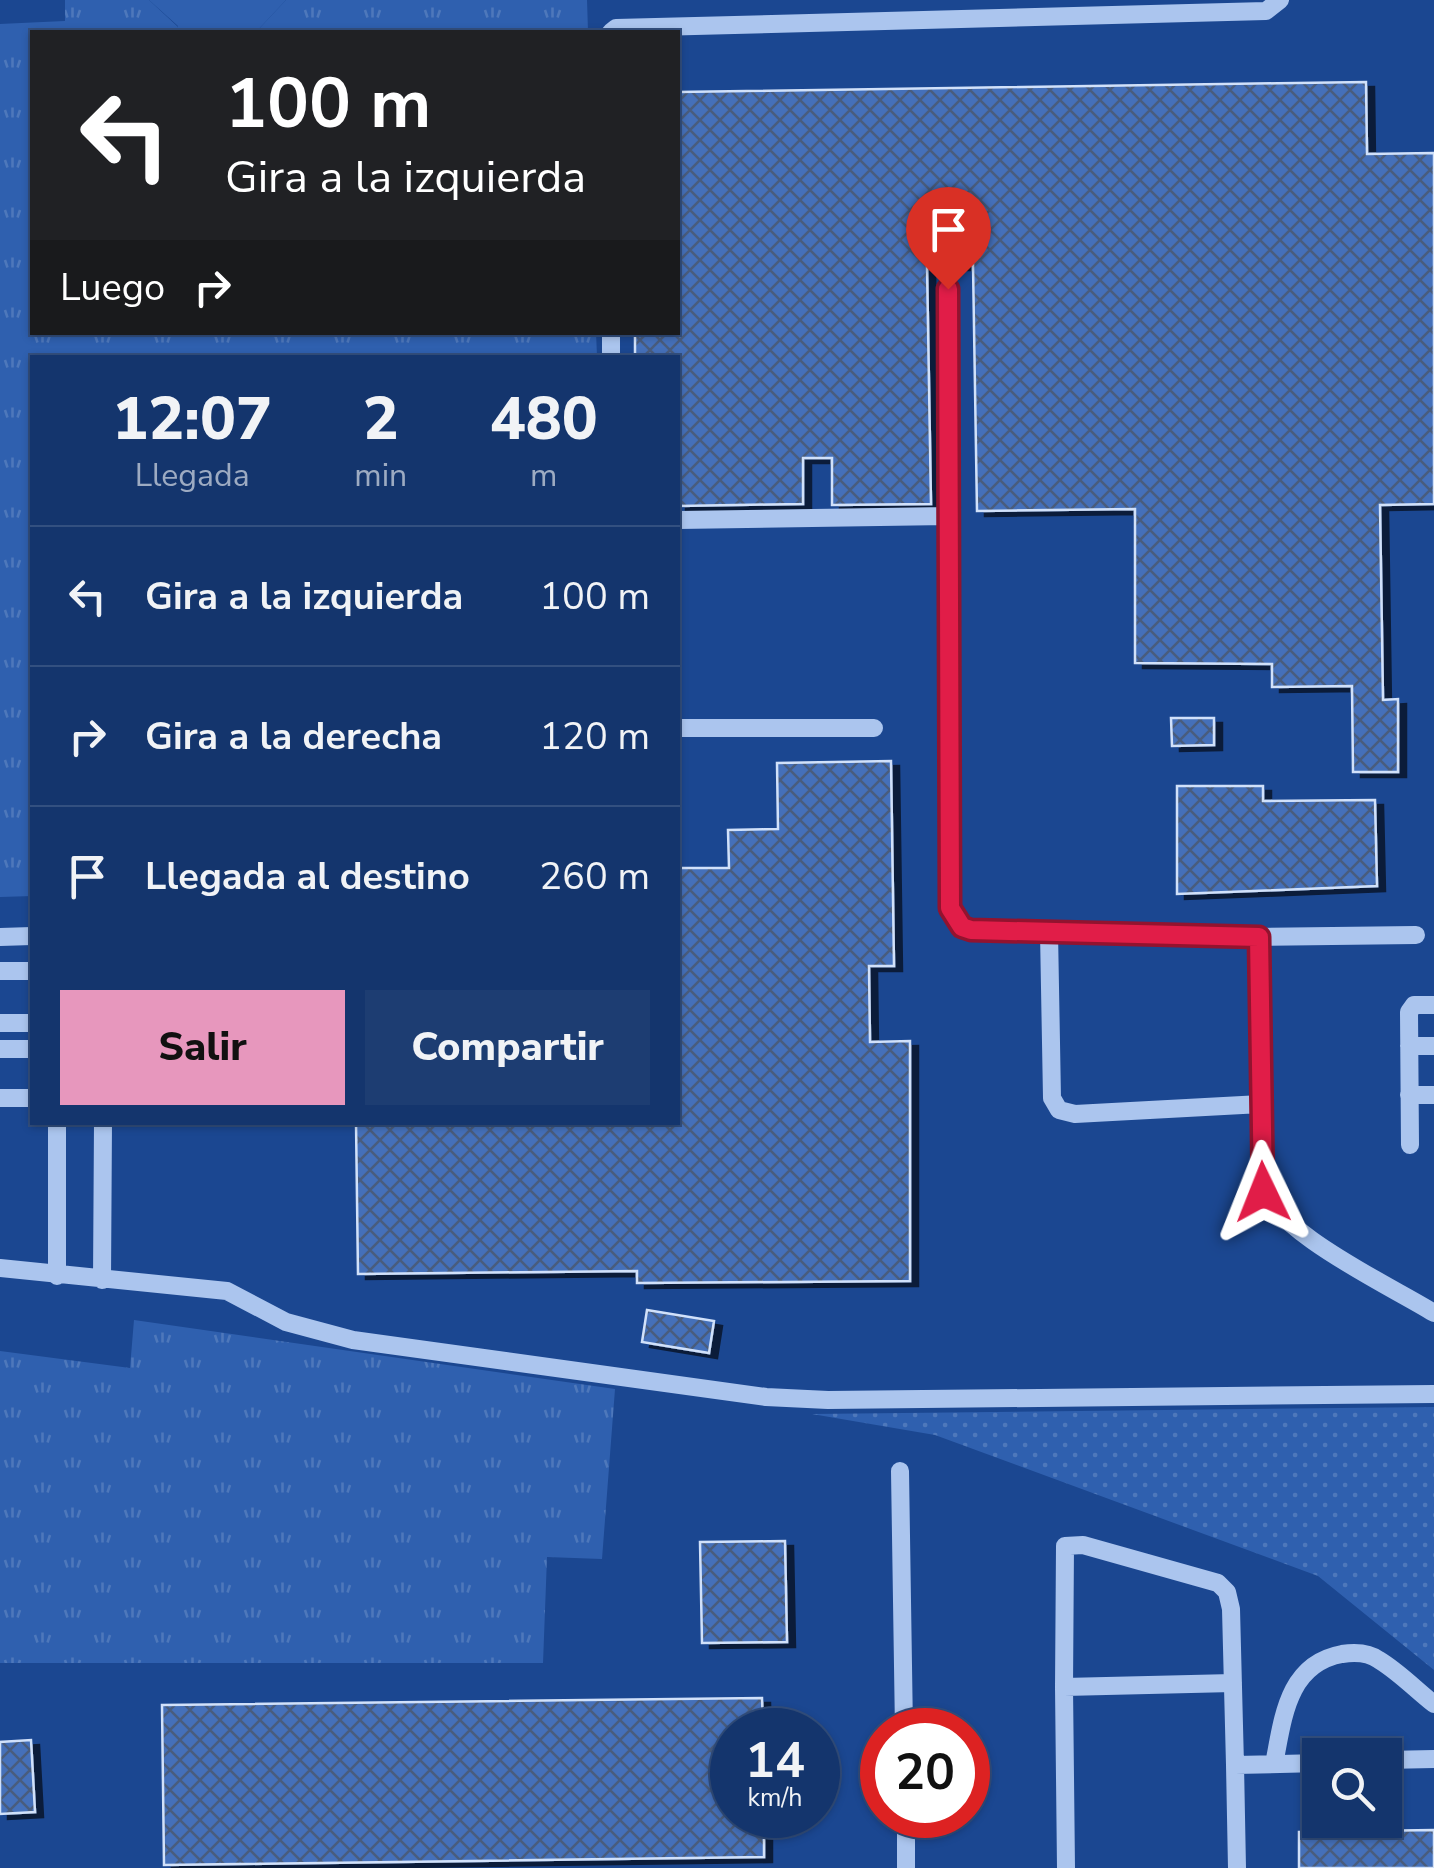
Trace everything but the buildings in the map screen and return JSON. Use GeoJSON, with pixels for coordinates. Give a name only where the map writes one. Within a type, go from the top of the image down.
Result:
{"type":"FeatureCollection","features":[{"type":"Feature","properties":{"kind":"street"},"geometry":{"type":"LineString","coordinates":[[614,30],[1266,11],[1280,0]]}},
{"type":"Feature","properties":{"kind":"street"},"geometry":{"type":"LineString","coordinates":[[948,289],[950,908],[962,927],[1259,937],[1416,935]]}},
{"type":"Feature","properties":{"kind":"street"},"geometry":{"type":"LineString","coordinates":[[680,520],[948,516]]}},
{"type":"Feature","properties":{"kind":"street"},"geometry":{"type":"LineString","coordinates":[[680,728],[874,728]]}},
{"type":"Feature","properties":{"kind":"street"},"geometry":{"type":"LineString","coordinates":[[1049,932],[1052,1098],[1060,1110],[1075,1114],[1261,1104]]}},
{"type":"Feature","properties":{"kind":"street"},"geometry":{"type":"LineString","coordinates":[[0,937],[30,936]]}},
{"type":"Feature","properties":{"kind":"street"},"geometry":{"type":"LineString","coordinates":[[1259,937],[1261,1181],[1270,1206],[1290,1225],[1434,1313]]}},
{"type":"Feature","properties":{"kind":"street"},"geometry":{"type":"LineString","coordinates":[[0,971],[30,971]]}},
{"type":"Feature","properties":{"kind":"street"},"geometry":{"type":"LineString","coordinates":[[1410,1145],[1411,1006],[1434,1005]]}},
{"type":"Feature","properties":{"kind":"street"},"geometry":{"type":"LineString","coordinates":[[0,1023],[30,1023]]}},
{"type":"Feature","properties":{"kind":"street"},"geometry":{"type":"LineString","coordinates":[[1409,1046],[1434,1046]]}},
{"type":"Feature","properties":{"kind":"street"},"geometry":{"type":"LineString","coordinates":[[0,1049],[30,1048]]}},
{"type":"Feature","properties":{"kind":"street"},"geometry":{"type":"LineString","coordinates":[[1410,1095],[1434,1095]]}},
{"type":"Feature","properties":{"kind":"street"},"geometry":{"type":"LineString","coordinates":[[0,1098],[30,1098]]}},
{"type":"Feature","properties":{"kind":"street"},"geometry":{"type":"LineString","coordinates":[[57,1276],[58,1125]]}},
{"type":"Feature","properties":{"kind":"street"},"geometry":{"type":"LineString","coordinates":[[102,1280],[104,1125]]}},
{"type":"Feature","properties":{"kind":"street"},"geometry":{"type":"LineString","coordinates":[[0,1268],[227,1291],[286,1322],[353,1340],[766,1397],[828,1400],[1434,1394]]}},
{"type":"Feature","properties":{"kind":"street"},"geometry":{"type":"LineString","coordinates":[[900,1470],[904,1708]]}},
{"type":"Feature","properties":{"kind":"street"},"geometry":{"type":"LineString","coordinates":[[1066,1868],[1062,1551],[1068,1544],[1218,1583],[1227,1592],[1231,1609],[1237,1868]]}},
{"type":"Feature","properties":{"kind":"street"},"geometry":{"type":"LineString","coordinates":[[1274,1764],[1289,1694],[1323,1659],[1358,1652],[1378,1658],[1434,1704]]}},
{"type":"Feature","properties":{"kind":"street"},"geometry":{"type":"LineString","coordinates":[[1064,1687],[1233,1683]]}},
{"type":"Feature","properties":{"kind":"street"},"geometry":{"type":"LineString","coordinates":[[1402,1759],[1434,1758]]}},
{"type":"Feature","properties":{"kind":"street"},"geometry":{"type":"LineString","coordinates":[[1235,1765],[1302,1763]]}},
{"type":"Feature","properties":{"kind":"street"},"geometry":{"type":"LineString","coordinates":[[906,1838],[906,1868]]}},
{"type":"Feature","properties":{"kind":"green space"},"geometry":{"type":"Polygon","coordinates":[[[65,0],[149,0],[178,27],[30,30],[30,335],[596,335],[597,355],[30,355],[30,896],[0,897],[0,24],[65,21],[65,0]]]}},
{"type":"Feature","properties":{"kind":"green space"},"geometry":{"type":"Polygon","coordinates":[[[149,0],[286,0],[258,30],[177,30],[178,26],[149,0]]]}},
{"type":"Feature","properties":{"kind":"green space"},"geometry":{"type":"Polygon","coordinates":[[[286,0],[587,0],[588,30],[258,30],[286,0]]]}},
{"type":"Feature","properties":{"kind":"green space"},"geometry":{"type":"Polygon","coordinates":[[[134,1320],[615,1389],[602,1559],[547,1557],[543,1663],[0,1663],[0,1351],[130,1368],[134,1320]]]}},
{"type":"Feature","properties":{"kind":"green space"},"geometry":{"type":"Polygon","coordinates":[[[1434,1407],[1434,1670],[1318,1576],[935,1435],[812,1414],[1434,1407]]]}},
{"type":"Feature","properties":{"kind":"route"},"geometry":{"type":"LineString","coordinates":[[948,289],[950,908],[962,927],[971,930],[1259,937],[1263,1192]]}}]}
